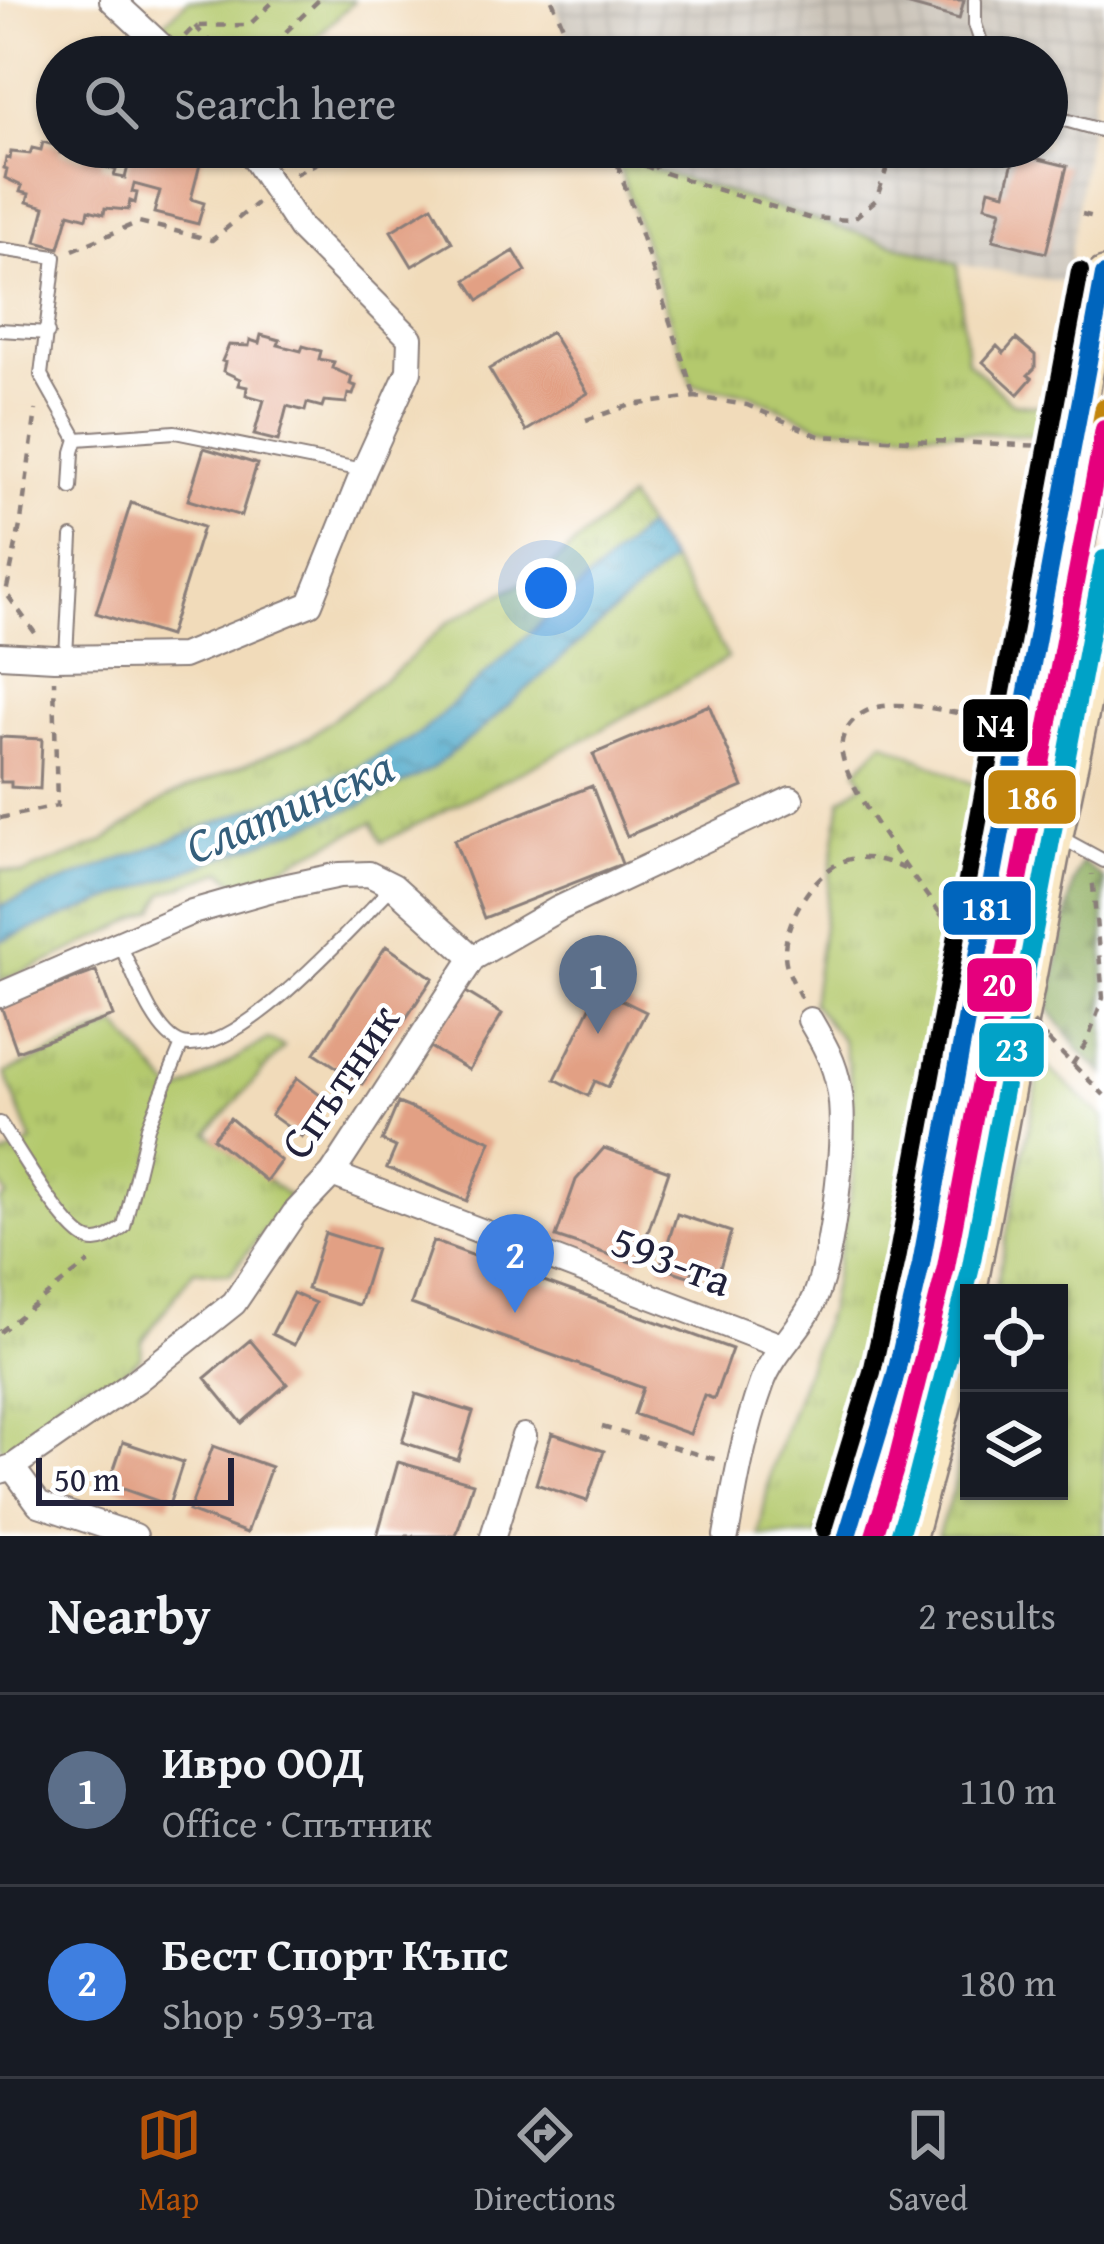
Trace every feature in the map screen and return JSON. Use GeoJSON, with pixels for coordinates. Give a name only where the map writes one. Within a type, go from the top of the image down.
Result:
{"type":"FeatureCollection","features":[{"type":"Feature","properties":{"kind":"main road"},"geometry":{"type":"LineString","coordinates":[[847,1536],[896,1378],[921,1264],[1104,275]]}},
{"type":"Feature","properties":{"kind":"main road"},"geometry":{"type":"LineString","coordinates":[[971,1284],[1104,607]]}},
{"type":"Feature","properties":{"kind":"main road"},"geometry":{"type":"LineString","coordinates":[[909,1536],[960,1336]]}},
{"type":"Feature","properties":{"kind":"street"},"geometry":{"type":"LineString","coordinates":[[112,0],[151,36]]}},
{"type":"Feature","properties":{"kind":"street"},"geometry":{"type":"LineString","coordinates":[[0,655],[182,656],[310,604],[409,371],[410,338],[300,228],[261,168]]}},
{"type":"Feature","properties":{"kind":"street","name":"Спътник"},"geometry":{"type":"LineString","coordinates":[[6,1469],[136,1381],[234,1303],[294,1214],[332,1174],[473,958],[558,909],[790,799]]}},
{"type":"Feature","properties":{"kind":"street"},"geometry":{"type":"LineString","coordinates":[[0,995],[192,912],[340,875],[369,874],[393,886],[473,958]]}},
{"type":"Feature","properties":{"kind":"street"},"geometry":{"type":"LineString","coordinates":[[726,1536],[739,1466],[763,1381],[818,1292],[842,1150],[840,1089],[829,1052],[810,1020]]}},
{"type":"Feature","properties":{"kind":"street","name":"593-та"},"geometry":{"type":"LineString","coordinates":[[332,1174],[781,1346]]}},
{"type":"Feature","properties":{"kind":"street"},"geometry":{"type":"LineString","coordinates":[[493,1536],[524,1436]]}},
{"type":"Feature","properties":{"kind":"street"},"geometry":{"type":"LineString","coordinates":[[6,1469],[39,1504],[135,1536]]}},
{"type":"Feature","properties":{"kind":"lane"},"geometry":{"type":"LineString","coordinates":[[975,0],[979,36]]}},
{"type":"Feature","properties":{"kind":"lane"},"geometry":{"type":"LineString","coordinates":[[1068,121],[1104,130]]}},
{"type":"Feature","properties":{"kind":"lane"},"geometry":{"type":"LineString","coordinates":[[0,249],[56,257],[41,375],[77,439],[71,488]]}},
{"type":"Feature","properties":{"kind":"lane"},"geometry":{"type":"LineString","coordinates":[[0,330],[47,333]]}},
{"type":"Feature","properties":{"kind":"lane"},"geometry":{"type":"LineString","coordinates":[[77,439],[175,432],[364,470]]}},
{"type":"Feature","properties":{"kind":"lane"},"geometry":{"type":"LineString","coordinates":[[878,1536],[934,1336],[1104,465]]}},
{"type":"Feature","properties":{"kind":"lane"},"geometry":{"type":"LineString","coordinates":[[60,658],[72,537]]}},
{"type":"Feature","properties":{"kind":"lane"},"geometry":{"type":"LineString","coordinates":[[1056,835],[1104,861]]}},
{"type":"Feature","properties":{"kind":"lane"},"geometry":{"type":"LineString","coordinates":[[119,943],[164,1032],[182,1044],[206,1043],[245,1025],[284,994],[393,886]]}},
{"type":"Feature","properties":{"kind":"lane"},"geometry":{"type":"LineString","coordinates":[[0,1123],[73,1228],[94,1242],[109,1238],[124,1227],[148,1127],[182,1044]]}},
{"type":"Feature","properties":{"kind":"path"},"geometry":{"type":"LineString","coordinates":[[187,36],[195,26],[249,25],[275,0]]}},
{"type":"Feature","properties":{"kind":"path"},"geometry":{"type":"LineString","coordinates":[[282,36],[319,0]]}},
{"type":"Feature","properties":{"kind":"path"},"geometry":{"type":"LineString","coordinates":[[552,0],[567,36]]}},
{"type":"Feature","properties":{"kind":"path"},"geometry":{"type":"LineString","coordinates":[[195,26],[204,36]]}},
{"type":"Feature","properties":{"kind":"path"},"geometry":{"type":"LineString","coordinates":[[56,257],[139,222],[212,240],[307,168]]}},
{"type":"Feature","properties":{"kind":"path"},"geometry":{"type":"LineString","coordinates":[[619,168],[695,398]]}},
{"type":"Feature","properties":{"kind":"path"},"geometry":{"type":"LineString","coordinates":[[652,168],[809,218],[852,220],[876,200],[887,168]]}},
{"type":"Feature","properties":{"kind":"path"},"geometry":{"type":"LineString","coordinates":[[1082,214],[1094,217]]}},
{"type":"Feature","properties":{"kind":"path"},"geometry":{"type":"LineString","coordinates":[[0,818],[57,806],[60,658],[6,593],[41,375]]}},
{"type":"Feature","properties":{"kind":"path"},"geometry":{"type":"LineString","coordinates":[[586,420],[631,405],[695,398],[747,405],[819,436],[1051,446]]}},
{"type":"Feature","properties":{"kind":"path"},"geometry":{"type":"LineString","coordinates":[[1022,728],[927,708],[886,705],[871,708],[854,720],[844,731],[842,753],[856,788],[940,913],[1047,1040],[1104,1095]]}},
{"type":"Feature","properties":{"kind":"path"},"geometry":{"type":"LineString","coordinates":[[1072,1065],[1087,1042],[1104,998],[1090,853]]}},
{"type":"Feature","properties":{"kind":"path"},"geometry":{"type":"LineString","coordinates":[[810,1020],[784,960],[787,928],[807,893],[835,864],[884,859],[909,872]]}},
{"type":"Feature","properties":{"kind":"path"},"geometry":{"type":"LineString","coordinates":[[0,1332],[87,1264],[109,1238]]}},
{"type":"Feature","properties":{"kind":"path"},"geometry":{"type":"LineString","coordinates":[[602,1427],[739,1466]]}},
{"type":"Feature","properties":{"kind":"shaded area"},"geometry":{"type":"Polygon","coordinates":[[[552,0],[1104,0],[1104,33],[1066,283],[957,264],[651,168],[1068,168],[1068,36],[567,36],[552,0]]]}},
{"type":"Feature","properties":{"kind":"green space"},"geometry":{"type":"Polygon","coordinates":[[[188,0],[354,1],[318,36],[166,36],[159,28],[188,0]]]}},
{"type":"Feature","properties":{"kind":"green space"},"geometry":{"type":"Polygon","coordinates":[[[619,168],[651,168],[957,264],[967,361],[1012,403],[1050,407],[1046,436],[821,426],[747,393],[692,385],[619,168]]]}},
{"type":"Feature","properties":{"kind":"green space"},"geometry":{"type":"Polygon","coordinates":[[[628,498],[646,527],[421,733],[356,769],[0,906],[0,869],[23,874],[101,843],[168,797],[309,737],[399,668],[447,623],[546,570],[628,498]]]}},
{"type":"Feature","properties":{"kind":"green space"},"geometry":{"type":"Polygon","coordinates":[[[671,561],[728,658],[585,739],[382,842],[373,822],[237,884],[223,871],[164,893],[155,910],[0,981],[0,941],[363,804],[477,733],[671,561]]]}},
{"type":"Feature","properties":{"kind":"green space"},"geometry":{"type":"Polygon","coordinates":[[[884,742],[979,787],[896,1231],[848,1436],[817,1536],[759,1536],[771,1469],[828,1310],[853,1178],[852,1086],[843,1041],[812,1003],[841,799],[864,783],[857,770],[884,742]]]}},
{"type":"Feature","properties":{"kind":"green space"},"geometry":{"type":"Polygon","coordinates":[[[1082,862],[1104,880],[1104,1075],[1049,1009],[1073,883],[1082,862]]]}},
{"type":"Feature","properties":{"kind":"green space"},"geometry":{"type":"Polygon","coordinates":[[[117,1025],[176,1095],[268,1039],[284,1047],[208,1133],[291,1198],[230,1274],[194,1270],[142,1341],[141,1357],[117,1378],[82,1384],[56,1404],[56,1428],[15,1457],[0,1446],[0,1201],[7,1196],[0,1182],[0,1158],[32,1142],[5,1073],[117,1025]]]}},
{"type":"Feature","properties":{"kind":"green space"},"geometry":{"type":"Polygon","coordinates":[[[1042,1062],[1104,1118],[1104,1536],[937,1536],[960,1458],[960,1500],[1068,1500],[1068,1284],[997,1284],[1042,1062]]]}},
{"type":"Feature","properties":{"kind":"water","name":"Слатинска"},"geometry":{"type":"Polygon","coordinates":[[[646,527],[671,561],[430,770],[363,804],[0,941],[0,906],[355,769],[421,733],[646,527]]]}},
{"type":"Feature","properties":{"kind":"building"},"geometry":{"type":"Polygon","coordinates":[[[892,0],[964,0],[959,19],[892,0]]]}},
{"type":"Feature","properties":{"kind":"building"},"geometry":{"type":"Polygon","coordinates":[[[36,149],[36,168],[108,168],[116,170],[114,176],[125,178],[128,168],[199,168],[191,199],[204,203],[198,224],[154,213],[160,191],[134,184],[135,203],[130,201],[128,210],[105,208],[104,214],[89,210],[87,218],[69,213],[59,248],[36,242],[45,207],[27,202],[29,194],[5,178],[4,168],[11,152],[30,154],[36,149]]]}},
{"type":"Feature","properties":{"kind":"building"},"geometry":{"type":"Polygon","coordinates":[[[1011,168],[1067,168],[1046,253],[993,240],[1001,210],[985,206],[989,189],[1005,193],[1011,168]]]}},
{"type":"Feature","properties":{"kind":"building"},"geometry":{"type":"Polygon","coordinates":[[[432,206],[452,242],[412,266],[391,231],[432,206]]]}},
{"type":"Feature","properties":{"kind":"building"},"geometry":{"type":"Polygon","coordinates":[[[514,251],[526,271],[479,300],[466,280],[514,251]]]}},
{"type":"Feature","properties":{"kind":"building"},"geometry":{"type":"Polygon","coordinates":[[[551,332],[588,393],[526,431],[489,369],[551,332]]]}},
{"type":"Feature","properties":{"kind":"building"},"geometry":{"type":"Polygon","coordinates":[[[261,335],[280,340],[278,345],[321,351],[319,359],[334,362],[332,368],[352,377],[353,395],[348,394],[346,403],[324,401],[322,407],[307,403],[305,411],[287,406],[278,441],[254,435],[264,400],[246,395],[247,387],[223,371],[222,361],[229,345],[259,343],[261,335]]]}},
{"type":"Feature","properties":{"kind":"building"},"geometry":{"type":"Polygon","coordinates":[[[1016,339],[1035,355],[1035,368],[1028,375],[1032,378],[1018,394],[983,362],[997,346],[1004,353],[1016,339]]]}},
{"type":"Feature","properties":{"kind":"building"},"geometry":{"type":"Polygon","coordinates":[[[204,448],[257,464],[241,516],[188,500],[204,448]]]}},
{"type":"Feature","properties":{"kind":"building"},"geometry":{"type":"Polygon","coordinates":[[[131,503],[203,527],[169,636],[96,613],[131,503]]]}},
{"type":"Feature","properties":{"kind":"building"},"geometry":{"type":"Polygon","coordinates":[[[709,705],[743,787],[627,836],[593,754],[709,705]]]}},
{"type":"Feature","properties":{"kind":"building"},"geometry":{"type":"Polygon","coordinates":[[[0,737],[42,739],[40,789],[0,782],[0,737]]]}},
{"type":"Feature","properties":{"kind":"building"},"geometry":{"type":"Polygon","coordinates":[[[592,786],[622,864],[484,918],[454,840],[592,786]]]}},
{"type":"Feature","properties":{"kind":"building"},"geometry":{"type":"Polygon","coordinates":[[[386,946],[433,978],[362,1084],[315,1053],[386,946]]]}},
{"type":"Feature","properties":{"kind":"building"},"geometry":{"type":"Polygon","coordinates":[[[96,971],[113,1016],[17,1051],[1,1006],[96,971]]]}},
{"type":"Feature","properties":{"kind":"building"},"geometry":{"type":"Polygon","coordinates":[[[461,989],[502,1014],[469,1070],[428,1046],[461,989]]]}},
{"type":"Feature","properties":{"kind":"building"},"geometry":{"type":"Polygon","coordinates":[[[599,989],[646,1012],[608,1087],[595,1081],[588,1096],[555,1079],[599,989]]]}},
{"type":"Feature","properties":{"kind":"building"},"geometry":{"type":"Polygon","coordinates":[[[297,1078],[328,1101],[302,1137],[271,1115],[297,1078]]]}},
{"type":"Feature","properties":{"kind":"building"},"geometry":{"type":"Polygon","coordinates":[[[398,1103],[491,1141],[467,1201],[387,1168],[396,1147],[382,1141],[398,1103]]]}},
{"type":"Feature","properties":{"kind":"building"},"geometry":{"type":"Polygon","coordinates":[[[230,1118],[281,1161],[266,1181],[213,1138],[230,1118]]]}},
{"type":"Feature","properties":{"kind":"building"},"geometry":{"type":"Polygon","coordinates":[[[604,1148],[669,1171],[637,1264],[556,1237],[576,1180],[604,1148]]]}},
{"type":"Feature","properties":{"kind":"building"},"geometry":{"type":"Polygon","coordinates":[[[677,1214],[731,1232],[717,1277],[693,1269],[691,1277],[660,1267],[677,1214]]]}},
{"type":"Feature","properties":{"kind":"building"},"geometry":{"type":"Polygon","coordinates":[[[325,1233],[376,1249],[359,1305],[307,1289],[325,1233]]]}},
{"type":"Feature","properties":{"kind":"building"},"geometry":{"type":"Polygon","coordinates":[[[433,1241],[732,1349],[714,1399],[704,1395],[690,1434],[634,1414],[643,1388],[411,1304],[433,1241]]]}},
{"type":"Feature","properties":{"kind":"building"},"geometry":{"type":"Polygon","coordinates":[[[293,1293],[315,1303],[294,1345],[272,1334],[293,1293]]]}},
{"type":"Feature","properties":{"kind":"building"},"geometry":{"type":"Polygon","coordinates":[[[250,1340],[287,1384],[242,1423],[205,1378],[250,1340]]]}},
{"type":"Feature","properties":{"kind":"building"},"geometry":{"type":"Polygon","coordinates":[[[416,1394],[473,1412],[458,1460],[402,1442],[416,1394]]]}},
{"type":"Feature","properties":{"kind":"building"},"geometry":{"type":"Polygon","coordinates":[[[552,1433],[604,1451],[587,1501],[536,1484],[552,1433]]]}},
{"type":"Feature","properties":{"kind":"building"},"geometry":{"type":"Polygon","coordinates":[[[123,1442],[183,1462],[169,1505],[109,1484],[123,1442]]]}},
{"type":"Feature","properties":{"kind":"building"},"geometry":{"type":"Polygon","coordinates":[[[213,1446],[271,1467],[247,1533],[189,1511],[213,1446]]]}},
{"type":"Feature","properties":{"kind":"building"},"geometry":{"type":"Polygon","coordinates":[[[398,1462],[473,1483],[456,1536],[377,1536],[398,1462]]]}},
{"type":"Feature","properties":{"kind":"transit line","name":"N4"},"geometry":{"type":"LineString","coordinates":[[824,1529],[872,1372],[897,1259],[1080,271]]}},
{"type":"Feature","properties":{"kind":"transit line","name":"181"},"geometry":{"type":"LineString","coordinates":[[847,1536],[895,1378],[921,1264],[1104,275]]}},
{"type":"Feature","properties":{"kind":"transit line","name":"186"},"geometry":{"type":"LineString","coordinates":[[872,1536],[918,1385],[945,1268],[1104,407]]}},
{"type":"Feature","properties":{"kind":"transit line","name":"20"},"geometry":{"type":"LineString","coordinates":[[874,1536],[946,1267],[1104,429]]}},
{"type":"Feature","properties":{"kind":"transit line","name":"23"},"geometry":{"type":"LineString","coordinates":[[899,1536],[970,1271],[1104,559]]}},
{"type":"Feature","properties":{"kind":"place","name":"Ивро ООД"},"geometry":{"type":"Point","coordinates":[598,1034]}},
{"type":"Feature","properties":{"kind":"place","name":"Бест Спорт Къпс"},"geometry":{"type":"Point","coordinates":[515,1313]}}]}
